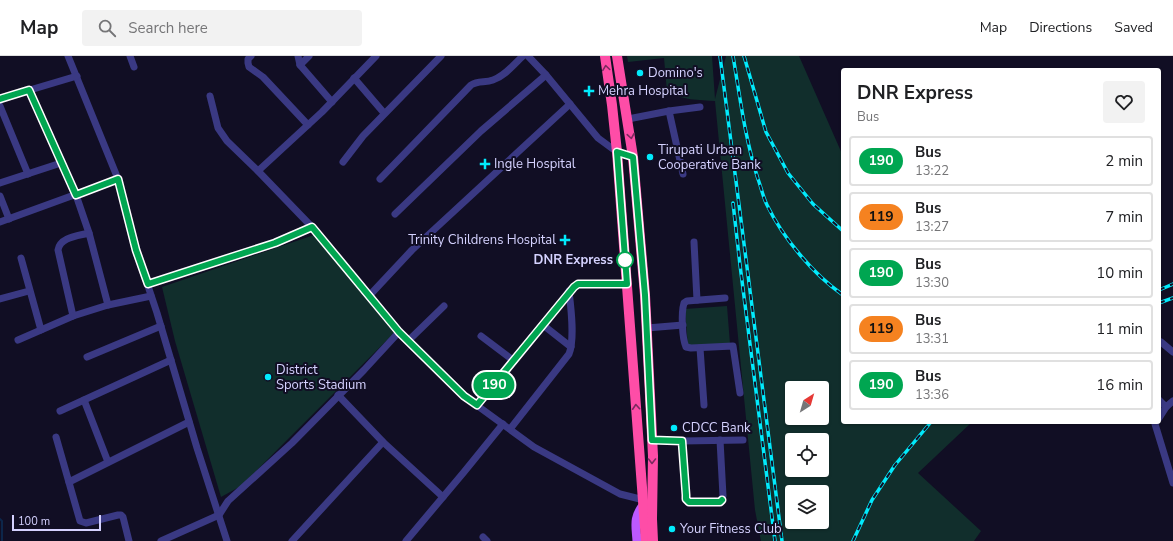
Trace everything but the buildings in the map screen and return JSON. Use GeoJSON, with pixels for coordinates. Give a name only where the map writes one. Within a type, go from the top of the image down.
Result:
{"type":"FeatureCollection","features":[{"type":"Feature","properties":{"kind":"highway"},"geometry":{"type":"LineString","coordinates":[[605,56],[617,152],[646,541]]}},
{"type":"Feature","properties":{"kind":"highway"},"geometry":{"type":"LineString","coordinates":[[617,56],[633,157],[645,295],[653,456],[653,541]]}},
{"type":"Feature","properties":{"kind":"main road"},"geometry":{"type":"LineString","coordinates":[[637,541],[636,517],[644,502]]}},
{"type":"Feature","properties":{"kind":"street"},"geometry":{"type":"LineString","coordinates":[[68,56],[118,179],[136,250],[152,296],[227,541]]}},
{"type":"Feature","properties":{"kind":"street"},"geometry":{"type":"LineString","coordinates":[[130,56],[134,67]]}},
{"type":"Feature","properties":{"kind":"street"},"geometry":{"type":"LineString","coordinates":[[251,56],[248,59],[250,67],[263,77],[308,125]]}},
{"type":"Feature","properties":{"kind":"street"},"geometry":{"type":"LineString","coordinates":[[298,56],[300,65],[332,102]]}},
{"type":"Feature","properties":{"kind":"street"},"geometry":{"type":"LineString","coordinates":[[300,65],[310,56]]}},
{"type":"Feature","properties":{"kind":"street"},"geometry":{"type":"LineString","coordinates":[[258,171],[332,102],[376,56]]}},
{"type":"Feature","properties":{"kind":"street"},"geometry":{"type":"LineString","coordinates":[[343,162],[363,136],[384,113],[441,56]]}},
{"type":"Feature","properties":{"kind":"street"},"geometry":{"type":"LineString","coordinates":[[380,179],[471,85],[478,82],[499,78],[523,56]]}},
{"type":"Feature","properties":{"kind":"street"},"geometry":{"type":"LineString","coordinates":[[528,56],[546,75],[598,138],[617,152],[633,157]]}},
{"type":"Feature","properties":{"kind":"street"},"geometry":{"type":"LineString","coordinates":[[396,214],[482,131],[546,75]]}},
{"type":"Feature","properties":{"kind":"street"},"geometry":{"type":"LineString","coordinates":[[0,99],[77,76]]}},
{"type":"Feature","properties":{"kind":"street"},"geometry":{"type":"LineString","coordinates":[[354,78],[384,113]]}},
{"type":"Feature","properties":{"kind":"street"},"geometry":{"type":"LineString","coordinates":[[29,90],[76,195],[89,233],[108,305]]}},
{"type":"Feature","properties":{"kind":"street"},"geometry":{"type":"LineString","coordinates":[[210,96],[218,128],[221,134],[312,227],[399,332],[464,396],[534,447],[620,494],[644,502]]}},
{"type":"Feature","properties":{"kind":"street"},"geometry":{"type":"LineString","coordinates":[[369,296],[412,250],[570,104]]}},
{"type":"Feature","properties":{"kind":"street"},"geometry":{"type":"LineString","coordinates":[[0,106],[28,174]]}},
{"type":"Feature","properties":{"kind":"street"},"geometry":{"type":"LineString","coordinates":[[628,119],[700,107]]}},
{"type":"Feature","properties":{"kind":"street"},"geometry":{"type":"LineString","coordinates":[[669,111],[683,174]]}},
{"type":"Feature","properties":{"kind":"street"},"geometry":{"type":"LineString","coordinates":[[0,183],[61,163]]}},
{"type":"Feature","properties":{"kind":"street"},"geometry":{"type":"LineString","coordinates":[[0,222],[118,179]]}},
{"type":"Feature","properties":{"kind":"street"},"geometry":{"type":"LineString","coordinates":[[0,196],[9,219]]}},
{"type":"Feature","properties":{"kind":"street"},"geometry":{"type":"LineString","coordinates":[[148,284],[275,243],[312,227]]}},
{"type":"Feature","properties":{"kind":"street"},"geometry":{"type":"LineString","coordinates":[[73,316],[58,250],[61,242],[66,239],[89,233]]}},
{"type":"Feature","properties":{"kind":"street"},"geometry":{"type":"LineString","coordinates":[[694,242],[697,300]]}},
{"type":"Feature","properties":{"kind":"street"},"geometry":{"type":"LineString","coordinates":[[20,258],[41,330]]}},
{"type":"Feature","properties":{"kind":"street"},"geometry":{"type":"LineString","coordinates":[[477,405],[574,287],[578,284],[627,284]]}},
{"type":"Feature","properties":{"kind":"street"},"geometry":{"type":"LineString","coordinates":[[0,300],[29,291]]}},
{"type":"Feature","properties":{"kind":"street"},"geometry":{"type":"LineString","coordinates":[[510,429],[566,358],[571,347],[571,304],[569,292]]}},
{"type":"Feature","properties":{"kind":"street"},"geometry":{"type":"LineString","coordinates":[[18,340],[73,316],[108,305],[152,296]]}},
{"type":"Feature","properties":{"kind":"street"},"geometry":{"type":"LineString","coordinates":[[725,298],[687,301],[684,303],[684,344],[686,347],[691,348],[733,346],[740,393]]}},
{"type":"Feature","properties":{"kind":"street"},"geometry":{"type":"LineString","coordinates":[[408,341],[444,306]]}},
{"type":"Feature","properties":{"kind":"street"},"geometry":{"type":"LineString","coordinates":[[543,325],[571,347]]}},
{"type":"Feature","properties":{"kind":"street"},"geometry":{"type":"LineString","coordinates":[[647,328],[683,325]]}},
{"type":"Feature","properties":{"kind":"street"},"geometry":{"type":"LineString","coordinates":[[87,357],[161,326]]}},
{"type":"Feature","properties":{"kind":"street"},"geometry":{"type":"LineString","coordinates":[[161,541],[219,515],[228,500],[292,443],[399,332]]}},
{"type":"Feature","properties":{"kind":"street"},"geometry":{"type":"LineString","coordinates":[[481,336],[514,361]]}},
{"type":"Feature","properties":{"kind":"street"},"geometry":{"type":"LineString","coordinates":[[1161,342],[1173,352]]}},
{"type":"Feature","properties":{"kind":"street"},"geometry":{"type":"LineString","coordinates":[[700,348],[704,405]]}},
{"type":"Feature","properties":{"kind":"street"},"geometry":{"type":"LineString","coordinates":[[60,411],[171,360]]}},
{"type":"Feature","properties":{"kind":"street"},"geometry":{"type":"LineString","coordinates":[[338,395],[383,442],[443,497]]}},
{"type":"Feature","properties":{"kind":"street"},"geometry":{"type":"LineString","coordinates":[[84,400],[108,462]]}},
{"type":"Feature","properties":{"kind":"street"},"geometry":{"type":"LineString","coordinates":[[1161,415],[1166,407],[1173,401]]}},
{"type":"Feature","properties":{"kind":"street"},"geometry":{"type":"LineString","coordinates":[[1161,402],[1166,407]]}},
{"type":"Feature","properties":{"kind":"street"},"geometry":{"type":"LineString","coordinates":[[69,482],[190,422]]}},
{"type":"Feature","properties":{"kind":"street"},"geometry":{"type":"LineString","coordinates":[[406,541],[503,424]]}},
{"type":"Feature","properties":{"kind":"street"},"geometry":{"type":"LineString","coordinates":[[1155,424],[1173,483]]}},
{"type":"Feature","properties":{"kind":"street"},"geometry":{"type":"LineString","coordinates":[[56,437],[80,521],[86,523],[121,515],[123,517],[128,541]]}},
{"type":"Feature","properties":{"kind":"street"},"geometry":{"type":"LineString","coordinates":[[652,440],[743,440]]}},
{"type":"Feature","properties":{"kind":"street"},"geometry":{"type":"LineString","coordinates":[[682,441],[686,499],[689,502],[720,502],[723,496],[720,440]]}},
{"type":"Feature","properties":{"kind":"street"},"geometry":{"type":"LineString","coordinates":[[292,541],[383,442]]}},
{"type":"Feature","properties":{"kind":"green space"},"geometry":{"type":"Polygon","coordinates":[[[627,56],[712,56],[715,99],[726,56],[799,56],[841,151],[841,424],[970,424],[918,473],[981,531],[974,541],[761,541],[755,510],[715,101],[685,98],[667,92],[664,58],[628,62],[627,56]]]}},
{"type":"Feature","properties":{"kind":"green space","name":"District Sports Stadium"},"geometry":{"type":"Polygon","coordinates":[[[314,235],[394,333],[241,486],[221,497],[175,341],[162,287],[314,235]]]}},
{"type":"Feature","properties":{"kind":"green space"},"geometry":{"type":"Polygon","coordinates":[[[727,306],[730,344],[688,347],[685,309],[727,306]]]}},
{"type":"Feature","properties":{"kind":"waterway"},"geometry":{"type":"LineString","coordinates":[[0,519],[2,521],[2,541]]}},
{"type":"Feature","properties":{"kind":"railway"},"geometry":{"type":"LineString","coordinates":[[720,56],[782,541]]}},
{"type":"Feature","properties":{"kind":"railway"},"geometry":{"type":"LineString","coordinates":[[733,56],[743,118],[753,164],[764,199],[781,230],[790,242],[810,266],[841,293]]}},
{"type":"Feature","properties":{"kind":"railway"},"geometry":{"type":"LineString","coordinates":[[744,56],[766,132],[788,173],[813,204],[841,229]]}},
{"type":"Feature","properties":{"kind":"railway"},"geometry":{"type":"LineString","coordinates":[[733,203],[775,541]]}},
{"type":"Feature","properties":{"kind":"railway"},"geometry":{"type":"LineString","coordinates":[[1161,289],[1173,284]]}},
{"type":"Feature","properties":{"kind":"railway"},"geometry":{"type":"LineString","coordinates":[[1161,302],[1173,298]]}},
{"type":"Feature","properties":{"kind":"railway"},"geometry":{"type":"LineString","coordinates":[[853,541],[872,500],[895,465],[929,424]]}},
{"type":"Feature","properties":{"kind":"bus line","name":"190"},"geometry":{"type":"LineString","coordinates":[[0,99],[29,90],[76,195],[118,179],[136,250],[148,284],[275,243],[312,227],[399,332],[464,396],[477,405],[574,287],[578,284],[627,284],[617,152],[633,157],[645,295],[652,440],[682,441],[686,499],[689,502],[720,502],[722,500]]}},
{"type":"Feature","properties":{"kind":"place","name":"Domino's"},"geometry":{"type":"Point","coordinates":[640,73]}},
{"type":"Feature","properties":{"kind":"place","name":"Mehra Hospital"},"geometry":{"type":"Point","coordinates":[589,91]}},
{"type":"Feature","properties":{"kind":"place","name":"Tirupati Urban Cooperative Bank"},"geometry":{"type":"Point","coordinates":[650,157]}},
{"type":"Feature","properties":{"kind":"place","name":"Ingle Hospital"},"geometry":{"type":"Point","coordinates":[485,164]}},
{"type":"Feature","properties":{"kind":"place","name":"Trinity Childrens Hospital"},"geometry":{"type":"Point","coordinates":[565,240]}},
{"type":"Feature","properties":{"kind":"place","name":"DNR Express"},"geometry":{"type":"Point","coordinates":[625,260]}},
{"type":"Feature","properties":{"kind":"place","name":"District Sports Stadium"},"geometry":{"type":"Point","coordinates":[268,377]}},
{"type":"Feature","properties":{"kind":"place","name":"CDCC Bank"},"geometry":{"type":"Point","coordinates":[674,428]}},
{"type":"Feature","properties":{"kind":"place","name":"Your Fitness Club"},"geometry":{"type":"Point","coordinates":[672,529]}}]}
